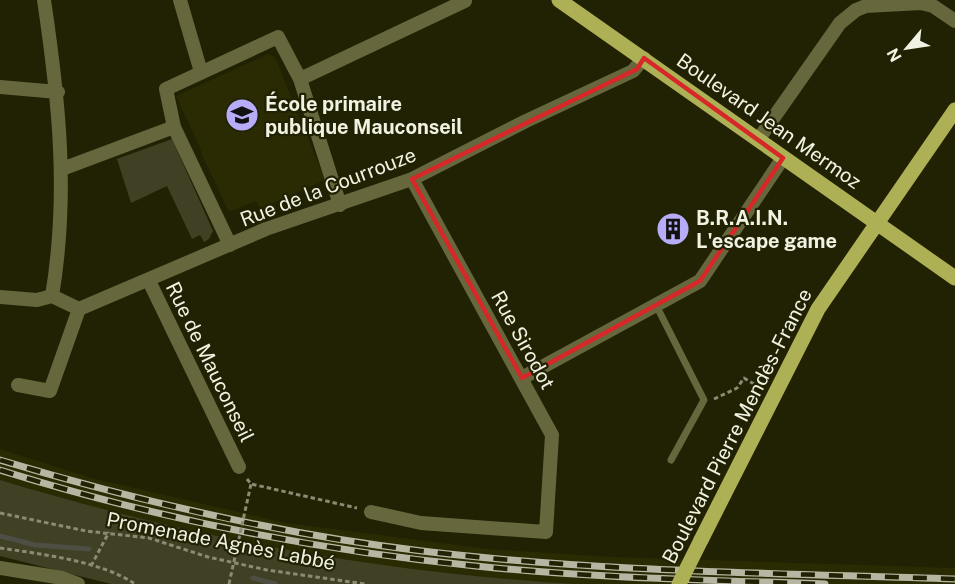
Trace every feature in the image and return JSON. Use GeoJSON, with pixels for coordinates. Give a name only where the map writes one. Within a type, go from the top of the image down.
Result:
{"type":"FeatureCollection","features":[{"type":"Feature","properties":{"kind":"main road","name":"Boulevard Jean Mermoz"},"geometry":{"type":"LineString","coordinates":[[559,0],[955,278]]}},
{"type":"Feature","properties":{"kind":"main road","name":"Boulevard Pierre Mendès-France"},"geometry":{"type":"LineString","coordinates":[[679,584],[802,336],[818,309],[955,110]]}},
{"type":"Feature","properties":{"kind":"street"},"geometry":{"type":"LineString","coordinates":[[44,0],[58,92],[62,169],[52,296]]}},
{"type":"Feature","properties":{"kind":"street"},"geometry":{"type":"LineString","coordinates":[[180,0],[201,72]]}},
{"type":"Feature","properties":{"kind":"street"},"geometry":{"type":"LineString","coordinates":[[300,79],[465,1]]}},
{"type":"Feature","properties":{"kind":"street"},"geometry":{"type":"LineString","coordinates":[[758,140],[840,23],[856,10],[876,5],[927,4],[955,21]]}},
{"type":"Feature","properties":{"kind":"street"},"geometry":{"type":"LineString","coordinates":[[230,246],[174,127],[165,89],[278,37],[300,79],[340,206]]}},
{"type":"Feature","properties":{"kind":"street","name":"Rue de la Courrouze"},"geometry":{"type":"LineString","coordinates":[[149,281],[314,211],[340,206],[412,179],[526,121],[633,71],[644,58]]}},
{"type":"Feature","properties":{"kind":"street"},"geometry":{"type":"LineString","coordinates":[[0,87],[58,92]]}},
{"type":"Feature","properties":{"kind":"street"},"geometry":{"type":"LineString","coordinates":[[62,169],[174,127]]}},
{"type":"Feature","properties":{"kind":"street"},"geometry":{"type":"LineString","coordinates":[[522,378],[700,281],[783,158]]}},
{"type":"Feature","properties":{"kind":"street","name":"Rue Sirodot"},"geometry":{"type":"LineString","coordinates":[[371,512],[421,522],[546,532],[552,435],[412,179]]}},
{"type":"Feature","properties":{"kind":"street","name":"Rue de Mauconseil"},"geometry":{"type":"LineString","coordinates":[[80,309],[149,281],[239,467]]}},
{"type":"Feature","properties":{"kind":"street"},"geometry":{"type":"LineString","coordinates":[[0,297],[37,300],[52,296],[80,309],[50,391],[18,386]]}},
{"type":"Feature","properties":{"kind":"street"},"geometry":{"type":"LineString","coordinates":[[0,568],[78,584]]}},
{"type":"Feature","properties":{"kind":"lane"},"geometry":{"type":"LineString","coordinates":[[656,305],[704,400],[671,460]]}},
{"type":"Feature","properties":{"kind":"path"},"geometry":{"type":"LineString","coordinates":[[704,400],[716,399],[737,388],[744,378],[754,384]]}},
{"type":"Feature","properties":{"kind":"path"},"geometry":{"type":"LineString","coordinates":[[229,584],[251,484],[371,512]]}},
{"type":"Feature","properties":{"kind":"path","name":"Promenade Agnès Labbé"},"geometry":{"type":"LineString","coordinates":[[0,513],[86,531],[149,538],[208,557],[267,570],[365,584]]}},
{"type":"Feature","properties":{"kind":"path"},"geometry":{"type":"LineString","coordinates":[[92,566],[109,532]]}},
{"type":"Feature","properties":{"kind":"path"},"geometry":{"type":"LineString","coordinates":[[0,548],[92,566],[135,584]]}},
{"type":"Feature","properties":{"kind":"highlighted area"},"geometry":{"type":"Polygon","coordinates":[[[644,58],[783,158],[700,281],[522,378],[412,179],[637,69],[644,58]]]}},
{"type":"Feature","properties":{"kind":"shaded area","name":"École primaire publique Mauconseil"},"geometry":{"type":"Polygon","coordinates":[[[268,54],[275,57],[325,180],[260,209],[256,201],[229,212],[202,155],[200,156],[202,152],[176,96],[268,54]]]}},
{"type":"Feature","properties":{"kind":"shaded area"},"geometry":{"type":"Polygon","coordinates":[[[0,449],[95,479],[287,523],[488,549],[614,557],[955,568],[955,584],[575,584],[478,578],[361,564],[187,532],[83,505],[0,480],[0,449]]]}},
{"type":"Feature","properties":{"kind":"green space"},"geometry":{"type":"Polygon","coordinates":[[[172,139],[213,231],[209,239],[204,242],[200,235],[192,239],[167,186],[131,203],[117,159],[172,139]]]}},
{"type":"Feature","properties":{"kind":"green space"},"geometry":{"type":"Polygon","coordinates":[[[0,480],[143,519],[284,549],[428,571],[575,584],[111,584],[0,556],[0,480]]]}},
{"type":"Feature","properties":{"kind":"waterway"},"geometry":{"type":"LineString","coordinates":[[0,536],[35,545],[89,549]]}},
{"type":"Feature","properties":{"kind":"waterway"},"geometry":{"type":"LineString","coordinates":[[253,578],[275,584]]}},
{"type":"Feature","properties":{"kind":"railway"},"geometry":{"type":"LineString","coordinates":[[0,460],[209,515],[368,544],[422,551],[621,568],[955,579]]}},
{"type":"Feature","properties":{"kind":"railway"},"geometry":{"type":"LineString","coordinates":[[0,470],[176,517],[355,551],[476,566],[563,573],[825,584]]}},
{"type":"Feature","properties":{"kind":"place","name":"École primaire publique Mauconseil"},"geometry":{"type":"Point","coordinates":[242,115]}},
{"type":"Feature","properties":{"kind":"place","name":"B.R.A.I.N. L'escape game"},"geometry":{"type":"Point","coordinates":[673,229]}}]}
